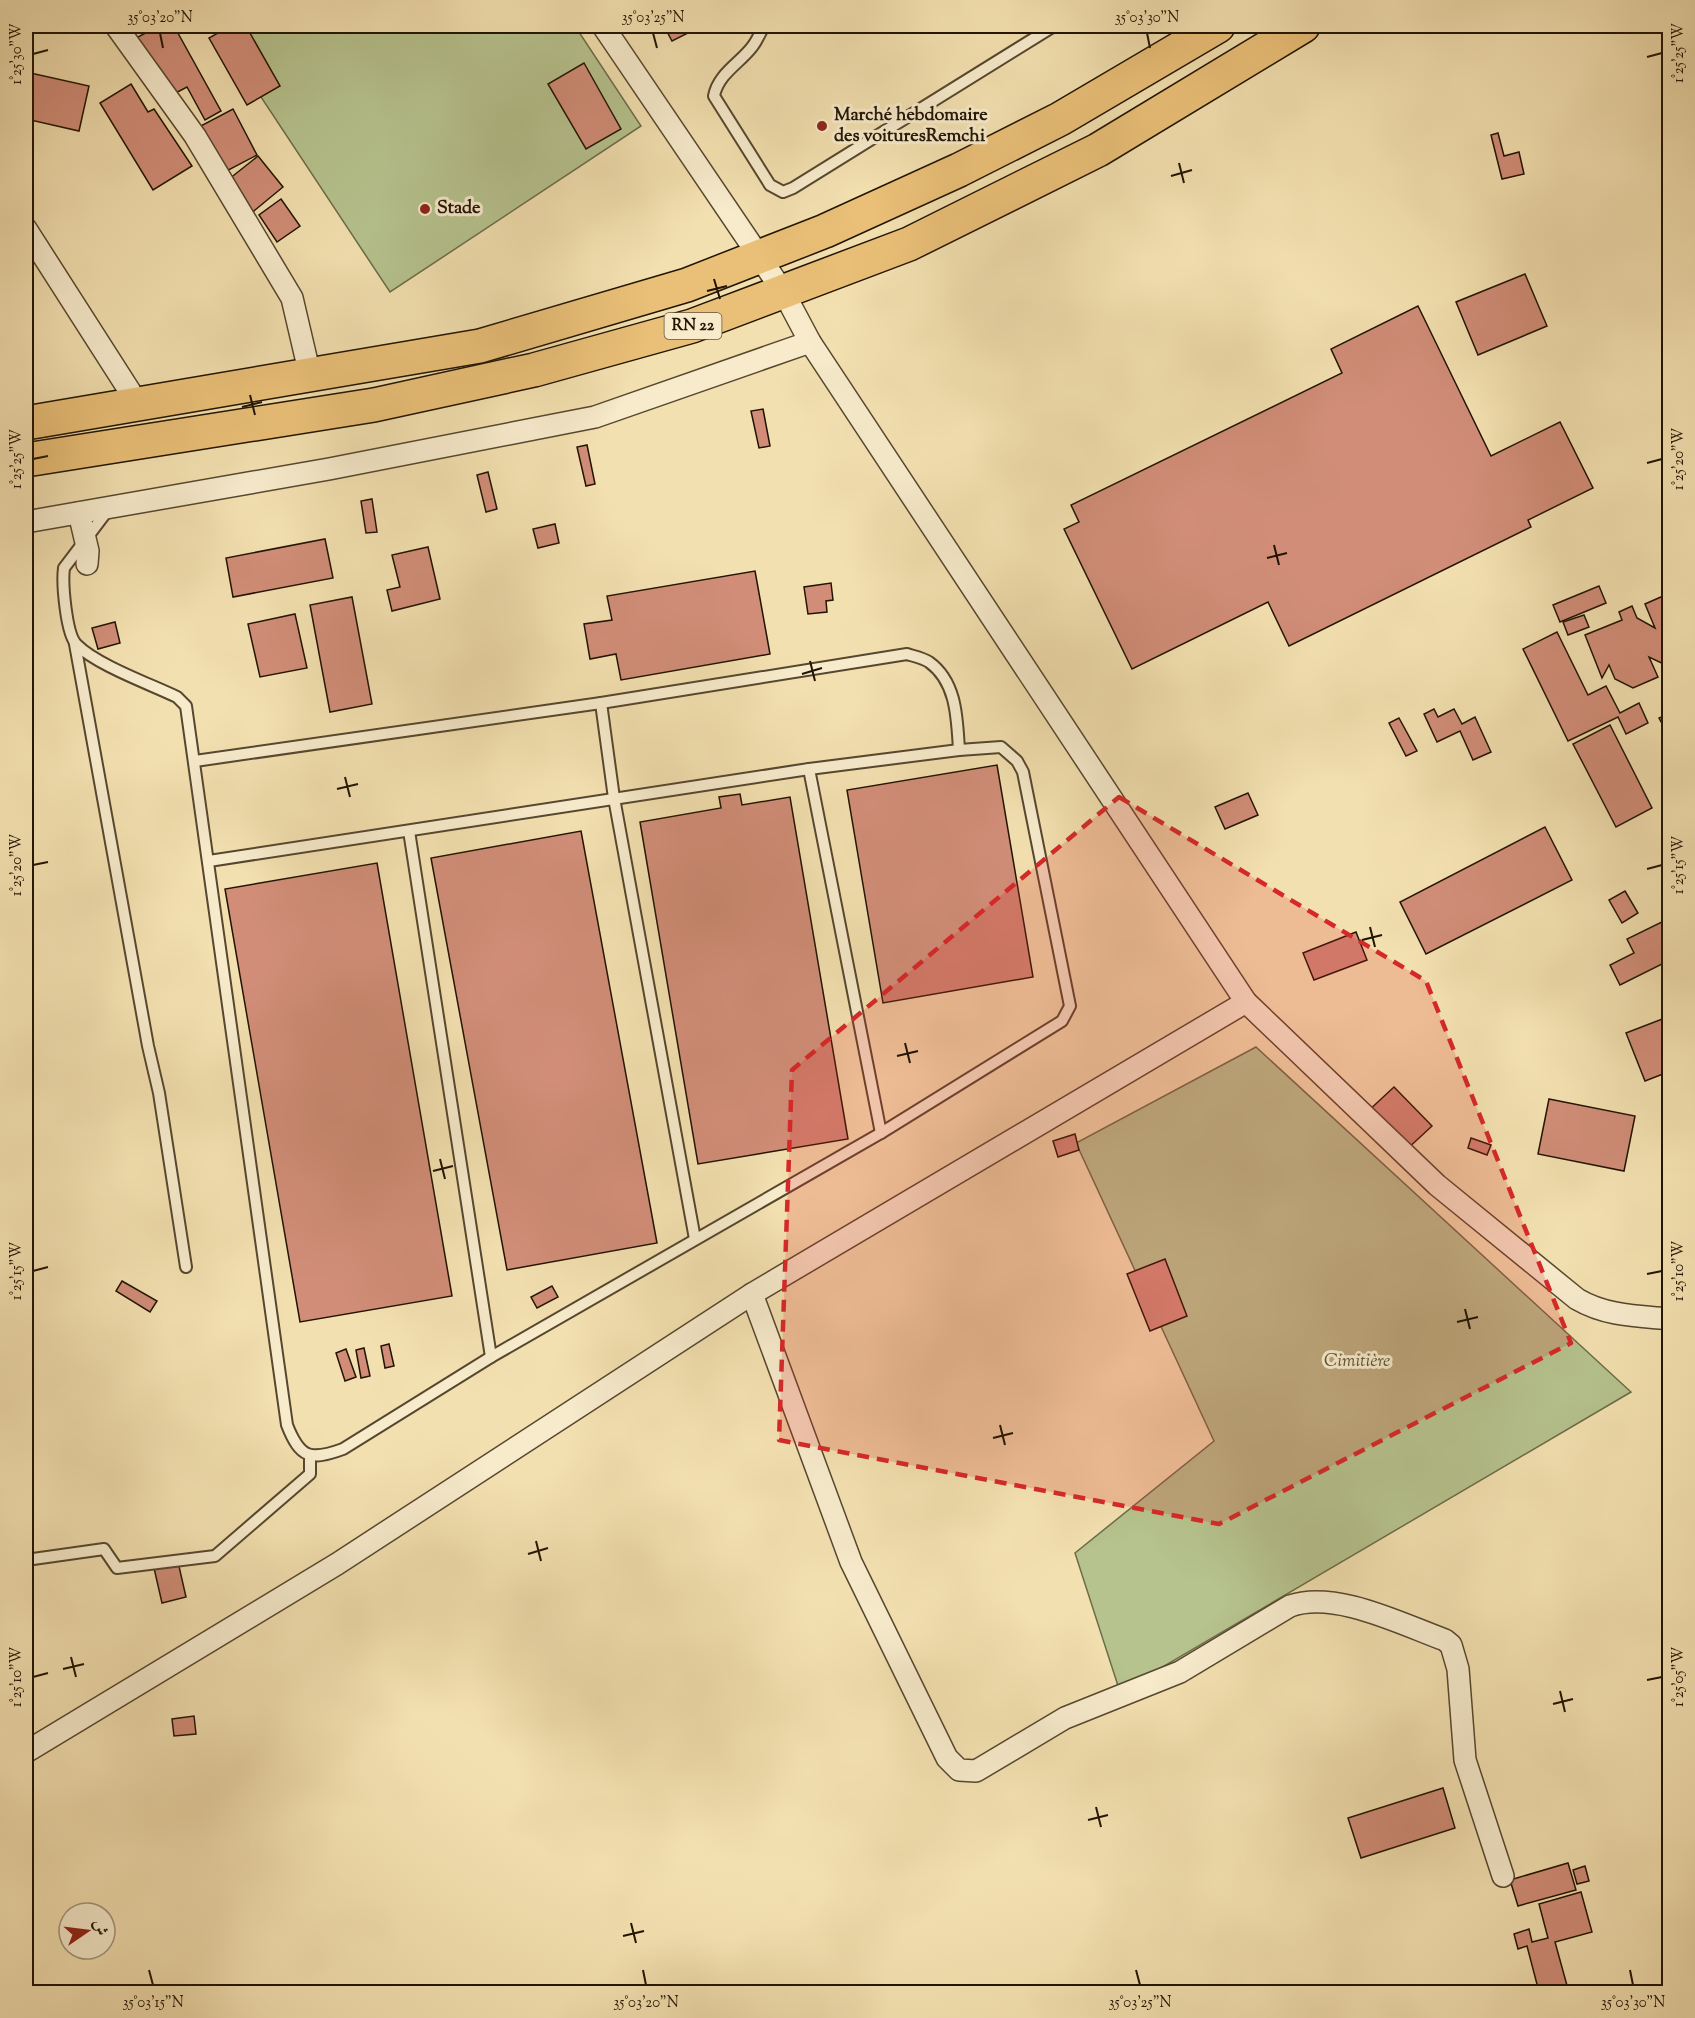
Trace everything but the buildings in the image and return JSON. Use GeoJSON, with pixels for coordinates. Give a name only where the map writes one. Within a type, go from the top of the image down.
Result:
{"type":"FeatureCollection","features":[{"type":"Feature","properties":{"kind":"highway","name":"RN 22"},"geometry":{"type":"LineString","coordinates":[[26,423],[480,346],[687,285],[825,231],[990,155],[1060,118],[1218,26]]}},
{"type":"Feature","properties":{"kind":"highway","name":"RN 22"},"geometry":{"type":"LineString","coordinates":[[26,460],[374,405],[534,370],[692,326],[909,244],[1098,150],[1303,26]]}},
{"type":"Feature","properties":{"kind":"street"},"geometry":{"type":"LineString","coordinates":[[116,26],[195,136],[292,298],[310,375]]}},
{"type":"Feature","properties":{"kind":"street"},"geometry":{"type":"LineString","coordinates":[[603,26],[783,293],[810,342],[1246,1002],[1437,1185],[1577,1299],[1593,1309],[1610,1313],[1670,1319]]}},
{"type":"Feature","properties":{"kind":"street"},"geometry":{"type":"LineString","coordinates":[[26,230],[138,404]]}},
{"type":"Feature","properties":{"kind":"street"},"geometry":{"type":"LineString","coordinates":[[26,522],[329,469],[595,417],[810,342]]}},
{"type":"Feature","properties":{"kind":"street"},"geometry":{"type":"LineString","coordinates":[[79,513],[88,551],[87,564]]}},
{"type":"Feature","properties":{"kind":"street"},"geometry":{"type":"LineString","coordinates":[[26,1752],[338,1564],[752,1294],[1246,1002]]}},
{"type":"Feature","properties":{"kind":"street"},"geometry":{"type":"LineString","coordinates":[[752,1294],[851,1562],[947,1758],[959,1770],[976,1771],[1065,1718],[1180,1672],[1290,1606],[1305,1601],[1320,1601],[1369,1612],[1445,1640],[1450,1645],[1458,1669],[1465,1760],[1503,1876]]}},
{"type":"Feature","properties":{"kind":"lane"},"geometry":{"type":"LineString","coordinates":[[764,26],[753,45],[721,78],[714,96],[770,185],[783,192],[793,189],[1054,26]]}},
{"type":"Feature","properties":{"kind":"lane"},"geometry":{"type":"LineString","coordinates":[[110,508],[64,568],[62,580],[148,1046],[159,1093],[186,1267]]}},
{"type":"Feature","properties":{"kind":"lane"},"geometry":{"type":"LineString","coordinates":[[75,644],[90,655],[177,697],[186,706],[287,1425],[296,1447],[310,1455],[326,1455],[343,1449],[491,1357],[881,1132],[1062,1021],[1070,1006],[1023,772],[1017,761],[1000,747],[958,750],[809,769],[209,861]]}},
{"type":"Feature","properties":{"kind":"lane"},"geometry":{"type":"LineString","coordinates":[[195,760],[601,703],[907,654],[929,661],[944,680],[956,706],[958,750]]}},
{"type":"Feature","properties":{"kind":"lane"},"geometry":{"type":"LineString","coordinates":[[601,703],[614,798],[695,1239]]}},
{"type":"Feature","properties":{"kind":"lane"},"geometry":{"type":"LineString","coordinates":[[809,769],[881,1132]]}},
{"type":"Feature","properties":{"kind":"lane"},"geometry":{"type":"LineString","coordinates":[[409,831],[491,1357]]}},
{"type":"Feature","properties":{"kind":"lane"},"geometry":{"type":"LineString","coordinates":[[26,1560],[105,1549],[117,1568],[215,1556],[310,1474],[310,1455]]}},
{"type":"Feature","properties":{"kind":"highlighted area"},"geometry":{"type":"Polygon","coordinates":[[[1119,797],[1426,981],[1571,1343],[1219,1524],[779,1440],[792,1070],[1119,797]]]}},
{"type":"Feature","properties":{"kind":"green space","name":"Stade"},"geometry":{"type":"Polygon","coordinates":[[[214,26],[575,26],[641,126],[390,292],[214,26]]]}},
{"type":"Feature","properties":{"kind":"green space","name":"Cimitière"},"geometry":{"type":"Polygon","coordinates":[[[1256,1047],[1631,1392],[1120,1692],[1075,1553],[1214,1441],[1076,1143],[1256,1047]]]}},
{"type":"Feature","properties":{"kind":"place","name":"Marché hebdomaire des voituresRemchi"},"geometry":{"type":"Point","coordinates":[822,126]}},
{"type":"Feature","properties":{"kind":"place","name":"Stade"},"geometry":{"type":"Point","coordinates":[425,209]}}]}
